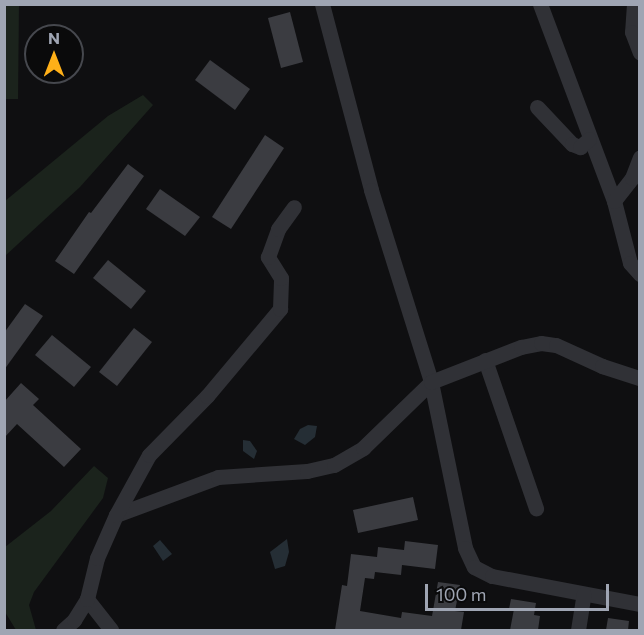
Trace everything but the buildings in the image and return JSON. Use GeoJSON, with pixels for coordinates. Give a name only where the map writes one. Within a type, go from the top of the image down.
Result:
{"type":"FeatureCollection","features":[{"type":"Feature","properties":{"kind":"street"},"geometry":{"type":"LineString","coordinates":[[322,4],[371,189],[431,382],[465,548],[474,567],[492,576],[639,604]]}},
{"type":"Feature","properties":{"kind":"street"},"geometry":{"type":"LineString","coordinates":[[540,4],[614,201],[630,262],[639,274]]}},
{"type":"Feature","properties":{"kind":"street"},"geometry":{"type":"LineString","coordinates":[[634,4],[632,32],[639,53]]}},
{"type":"Feature","properties":{"kind":"street"},"geometry":{"type":"LineString","coordinates":[[537,107],[572,144],[580,147],[589,139]]}},
{"type":"Feature","properties":{"kind":"street"},"geometry":{"type":"LineString","coordinates":[[614,201],[633,178],[639,157]]}},
{"type":"Feature","properties":{"kind":"street"},"geometry":{"type":"LineString","coordinates":[[63,630],[74,620],[87,599],[97,558],[149,454],[207,396],[280,309],[281,278],[268,257],[278,229],[294,207]]}},
{"type":"Feature","properties":{"kind":"street"},"geometry":{"type":"LineString","coordinates":[[116,516],[218,477],[307,471],[334,465],[363,448],[431,382],[522,347],[541,343],[556,345],[602,366],[639,378]]}},
{"type":"Feature","properties":{"kind":"street"},"geometry":{"type":"LineString","coordinates":[[485,360],[536,508]]}},
{"type":"Feature","properties":{"kind":"street"},"geometry":{"type":"LineString","coordinates":[[578,630],[584,594]]}},
{"type":"Feature","properties":{"kind":"street"},"geometry":{"type":"LineString","coordinates":[[87,599],[111,630]]}},
{"type":"Feature","properties":{"kind":"shaded area"},"geometry":{"type":"Polygon","coordinates":[[[5,4],[19,5],[18,99],[5,99],[5,4]]]}},
{"type":"Feature","properties":{"kind":"shaded area"},"geometry":{"type":"Polygon","coordinates":[[[143,95],[153,105],[80,187],[5,256],[5,201],[108,116],[143,95]]]}},
{"type":"Feature","properties":{"kind":"shaded area"},"geometry":{"type":"Polygon","coordinates":[[[308,425],[317,426],[315,437],[305,445],[294,439],[300,429],[308,425]]]}},
{"type":"Feature","properties":{"kind":"shaded area"},"geometry":{"type":"Polygon","coordinates":[[[243,440],[250,441],[257,451],[254,459],[243,451],[243,440]]]}},
{"type":"Feature","properties":{"kind":"shaded area"},"geometry":{"type":"Polygon","coordinates":[[[94,466],[108,478],[103,498],[34,592],[29,605],[36,630],[16,630],[5,612],[5,547],[51,511],[94,466]]]}},
{"type":"Feature","properties":{"kind":"shaded area"},"geometry":{"type":"Polygon","coordinates":[[[287,539],[289,552],[285,566],[275,569],[270,552],[287,539]]]}},
{"type":"Feature","properties":{"kind":"shaded area"},"geometry":{"type":"Polygon","coordinates":[[[160,540],[172,554],[163,561],[153,546],[160,540]]]}}]}
